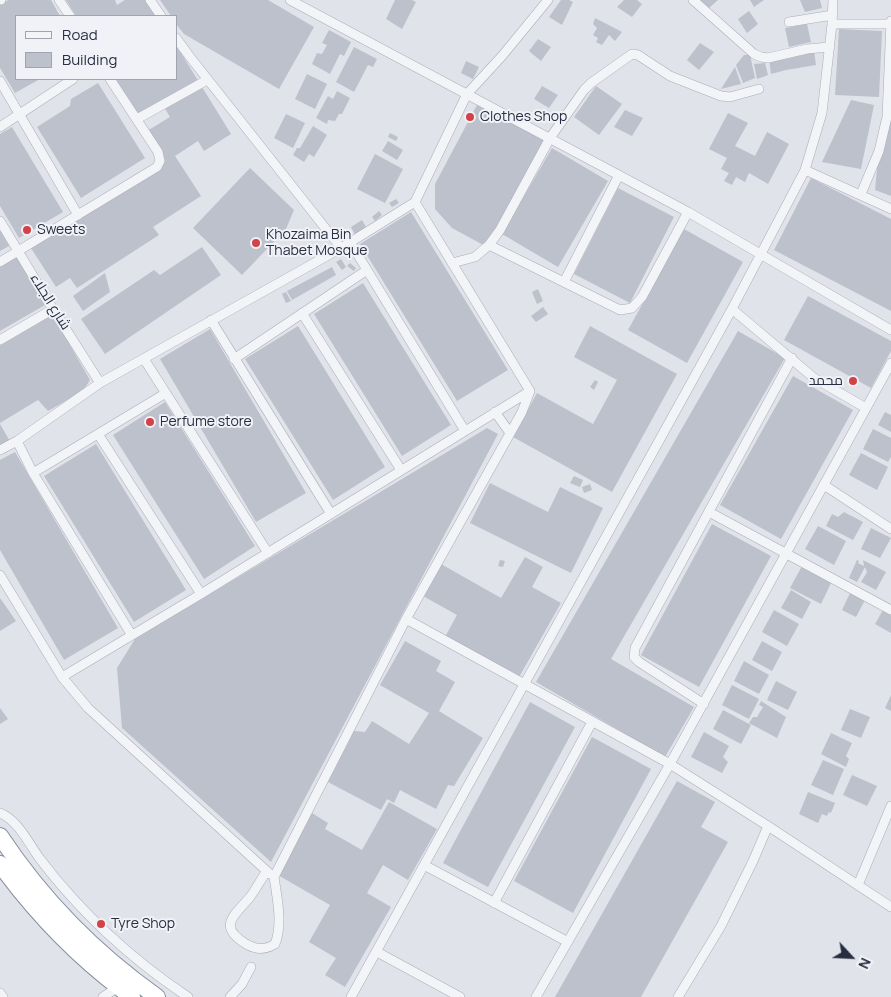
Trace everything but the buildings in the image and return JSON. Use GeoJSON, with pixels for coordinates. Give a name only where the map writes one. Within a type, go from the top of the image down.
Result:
{"type":"FeatureCollection","features":[{"type":"Feature","properties":{"kind":"highway"},"geometry":{"type":"LineString","coordinates":[[0,836],[38,887],[82,935],[130,977],[157,997]]}},
{"type":"Feature","properties":{"kind":"highway"},"geometry":{"type":"LineString","coordinates":[[3,874],[68,944],[132,997]]}},
{"type":"Feature","properties":{"kind":"street"},"geometry":{"type":"LineString","coordinates":[[59,0],[69,15]]}},
{"type":"Feature","properties":{"kind":"street"},"geometry":{"type":"LineString","coordinates":[[150,0],[160,15]]}},
{"type":"Feature","properties":{"kind":"street"},"geometry":{"type":"LineString","coordinates":[[290,0],[688,212],[891,330]]}},
{"type":"Feature","properties":{"kind":"street"},"geometry":{"type":"LineString","coordinates":[[0,450],[17,441],[100,383],[341,248],[415,202],[467,94],[502,56],[548,0]]}},
{"type":"Feature","properties":{"kind":"street"},"geometry":{"type":"LineString","coordinates":[[693,0],[761,58],[807,49],[830,48]]}},
{"type":"Feature","properties":{"kind":"street"},"geometry":{"type":"LineString","coordinates":[[351,997],[732,309],[805,170],[822,113],[830,48],[833,0]]}},
{"type":"Feature","properties":{"kind":"street"},"geometry":{"type":"LineString","coordinates":[[789,22],[832,19],[891,23],[886,117],[879,151],[861,194]]}},
{"type":"Feature","properties":{"kind":"street"},"geometry":{"type":"LineString","coordinates":[[178,41],[341,248]]}},
{"type":"Feature","properties":{"kind":"street"},"geometry":{"type":"LineString","coordinates":[[452,263],[475,257],[489,245],[500,230],[550,138],[591,83],[632,54],[638,55],[670,76],[721,96],[730,96],[759,89]]}},
{"type":"Feature","properties":{"kind":"street"},"geometry":{"type":"LineString","coordinates":[[0,127],[71,80]]}},
{"type":"Feature","properties":{"kind":"street"},"geometry":{"type":"LineString","coordinates":[[0,262],[157,167],[160,161],[158,152],[111,80]]}},
{"type":"Feature","properties":{"kind":"street"},"geometry":{"type":"LineString","coordinates":[[136,119],[207,80]]}},
{"type":"Feature","properties":{"kind":"street"},"geometry":{"type":"LineString","coordinates":[[0,81],[78,215]]}},
{"type":"Feature","properties":{"kind":"street"},"geometry":{"type":"LineString","coordinates":[[805,170],[891,209]]}},
{"type":"Feature","properties":{"kind":"street"},"geometry":{"type":"LineString","coordinates":[[564,282],[619,175]]}},
{"type":"Feature","properties":{"kind":"street"},"geometry":{"type":"LineString","coordinates":[[415,202],[530,391]]}},
{"type":"Feature","properties":{"kind":"street"},"geometry":{"type":"LineString","coordinates":[[489,245],[620,310],[632,308],[642,297],[688,212]]}},
{"type":"Feature","properties":{"kind":"street","name":"شارع الجلاء"},"geometry":{"type":"LineString","coordinates":[[0,221],[100,383]]}},
{"type":"Feature","properties":{"kind":"street"},"geometry":{"type":"LineString","coordinates":[[350,242],[464,431]]}},
{"type":"Feature","properties":{"kind":"street"},"geometry":{"type":"LineString","coordinates":[[234,359],[367,270]]}},
{"type":"Feature","properties":{"kind":"street"},"geometry":{"type":"LineString","coordinates":[[0,340],[53,309]]}},
{"type":"Feature","properties":{"kind":"street"},"geometry":{"type":"LineString","coordinates":[[732,309],[814,378],[866,408]]}},
{"type":"Feature","properties":{"kind":"street"},"geometry":{"type":"LineString","coordinates":[[302,313],[401,470]]}},
{"type":"Feature","properties":{"kind":"street"},"geometry":{"type":"LineString","coordinates":[[211,320],[331,514]]}},
{"type":"Feature","properties":{"kind":"street"},"geometry":{"type":"LineString","coordinates":[[704,704],[639,662],[634,657],[634,648],[792,358]]}},
{"type":"Feature","properties":{"kind":"street"},"geometry":{"type":"LineString","coordinates":[[144,359],[268,553]]}},
{"type":"Feature","properties":{"kind":"street"},"geometry":{"type":"LineString","coordinates":[[536,997],[704,704],[891,363]]}},
{"type":"Feature","properties":{"kind":"street"},"geometry":{"type":"LineString","coordinates":[[62,676],[201,594],[530,391]]}},
{"type":"Feature","properties":{"kind":"street"},"geometry":{"type":"LineString","coordinates":[[0,575],[62,676],[88,708],[270,874],[277,904],[278,938],[270,948],[262,950],[252,947],[231,932],[230,926],[234,913],[270,874],[406,619],[522,412],[530,391]]}},
{"type":"Feature","properties":{"kind":"street"},"geometry":{"type":"LineString","coordinates":[[33,474],[166,393]]}},
{"type":"Feature","properties":{"kind":"street"},"geometry":{"type":"LineString","coordinates":[[495,412],[510,433]]}},
{"type":"Feature","properties":{"kind":"street"},"geometry":{"type":"LineString","coordinates":[[98,434],[201,594]]}},
{"type":"Feature","properties":{"kind":"street"},"geometry":{"type":"LineString","coordinates":[[17,441],[33,474],[131,634]]}},
{"type":"Feature","properties":{"kind":"street"},"geometry":{"type":"LineString","coordinates":[[824,484],[891,529]]}},
{"type":"Feature","properties":{"kind":"street"},"geometry":{"type":"LineString","coordinates":[[709,512],[891,610]]}},
{"type":"Feature","properties":{"kind":"street"},"geometry":{"type":"LineString","coordinates":[[406,619],[670,764],[891,907]]}},
{"type":"Feature","properties":{"kind":"street"},"geometry":{"type":"LineString","coordinates":[[494,903],[592,722]]}},
{"type":"Feature","properties":{"kind":"street"},"geometry":{"type":"LineString","coordinates":[[858,885],[891,806]]}},
{"type":"Feature","properties":{"kind":"street"},"geometry":{"type":"LineString","coordinates":[[0,813],[10,819],[53,876],[94,921],[139,961],[188,997]]}},
{"type":"Feature","properties":{"kind":"street"},"geometry":{"type":"LineString","coordinates":[[678,997],[721,926],[768,826]]}},
{"type":"Feature","properties":{"kind":"street"},"geometry":{"type":"LineString","coordinates":[[424,865],[568,942]]}},
{"type":"Feature","properties":{"kind":"street"},"geometry":{"type":"LineString","coordinates":[[376,952],[460,997]]}},
{"type":"Feature","properties":{"kind":"street"},"geometry":{"type":"LineString","coordinates":[[230,997],[242,984],[251,967]]}},
{"type":"Feature","properties":{"kind":"street"},"geometry":{"type":"LineString","coordinates":[[103,997],[118,987]]}},
{"type":"Feature","properties":{"kind":"street"},"geometry":{"type":"LineString","coordinates":[[0,993],[3,997]]}},
{"type":"Feature","properties":{"kind":"place","name":"Clothes Shop"},"geometry":{"type":"Point","coordinates":[470,117]}},
{"type":"Feature","properties":{"kind":"place","name":"Sweets"},"geometry":{"type":"Point","coordinates":[27,230]}},
{"type":"Feature","properties":{"kind":"place","name":"Khozaima Bin Thabet Mosque"},"geometry":{"type":"Point","coordinates":[256,243]}},
{"type":"Feature","properties":{"kind":"place","name":"محمد"},"geometry":{"type":"Point","coordinates":[853,381]}},
{"type":"Feature","properties":{"kind":"place","name":"Perfume store"},"geometry":{"type":"Point","coordinates":[150,422]}},
{"type":"Feature","properties":{"kind":"place","name":"Tyre Shop"},"geometry":{"type":"Point","coordinates":[101,924]}}]}
